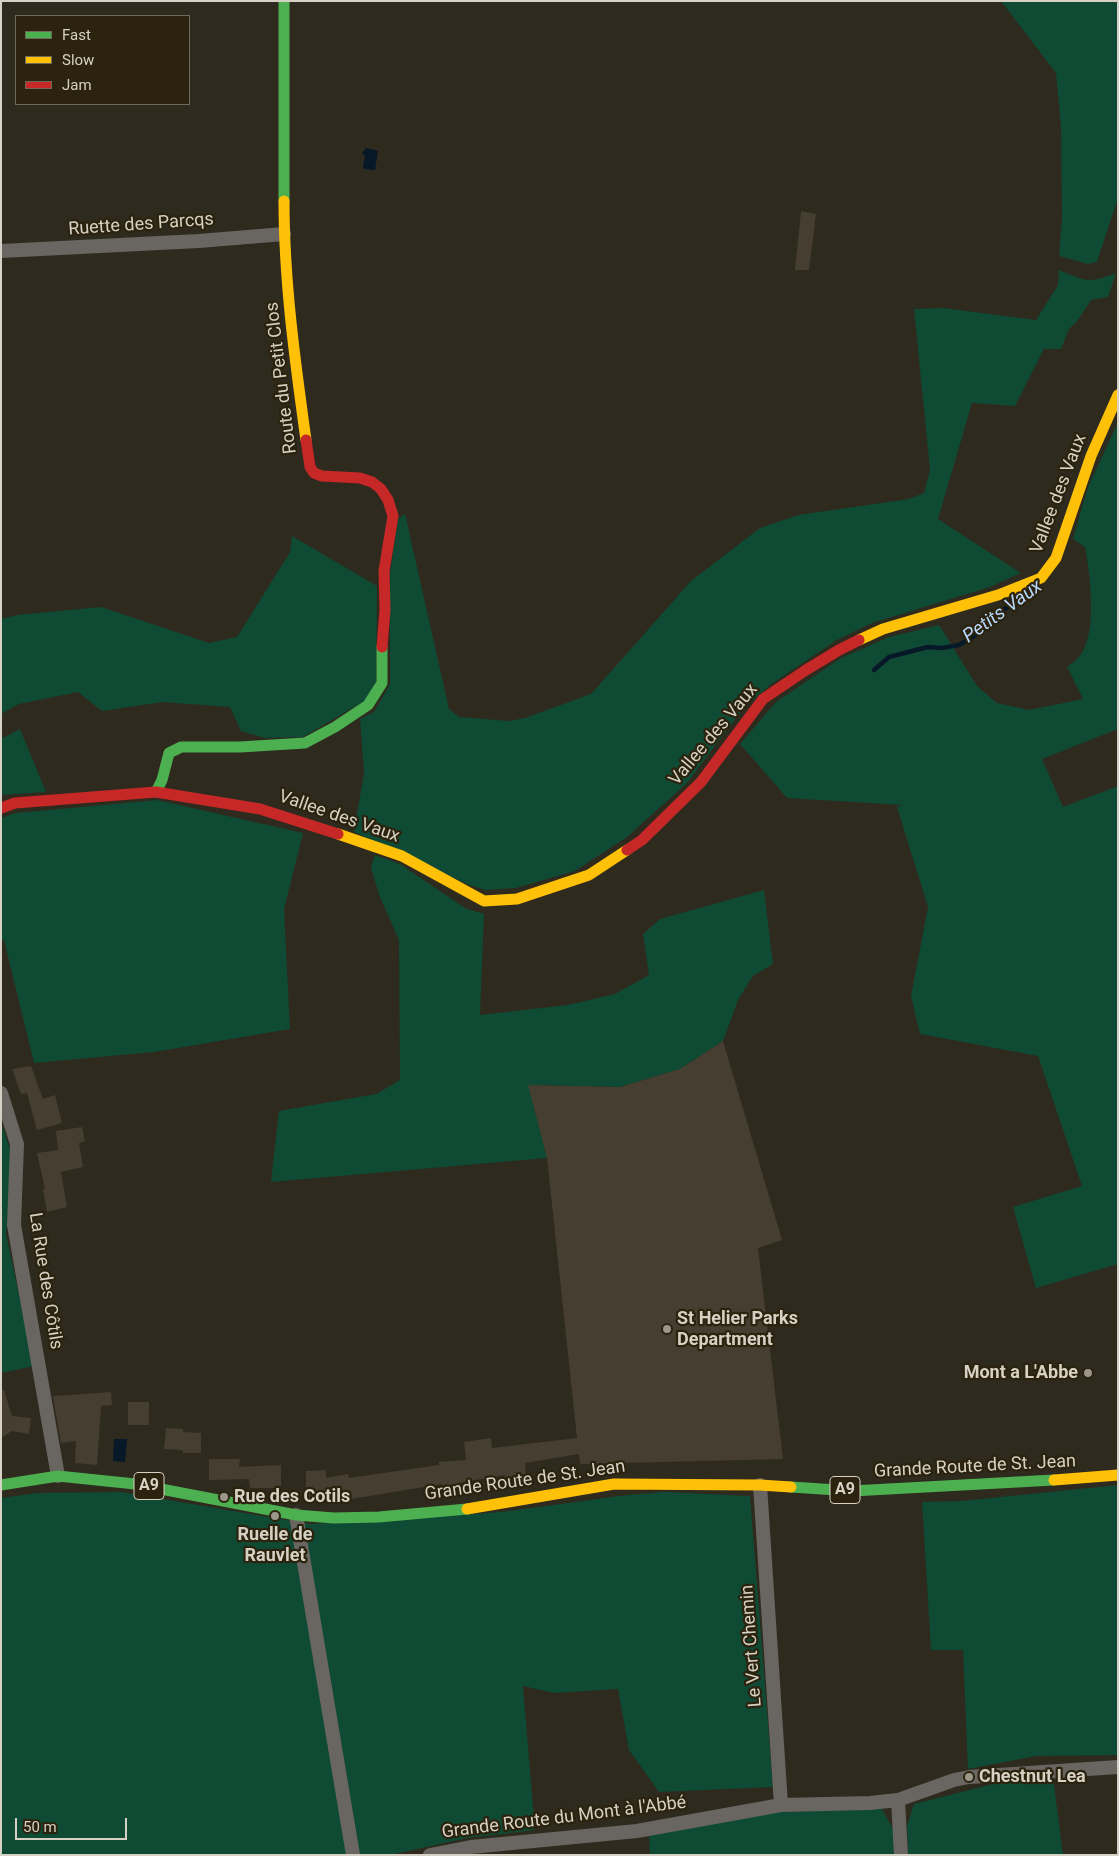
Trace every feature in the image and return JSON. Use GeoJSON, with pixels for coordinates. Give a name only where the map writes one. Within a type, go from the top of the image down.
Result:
{"type":"FeatureCollection","features":[{"type":"Feature","properties":{"kind":"street","name":"Route du Petit Clos"},"geometry":{"type":"LineString","coordinates":[[156,792],[162,780],[169,753],[180,747],[240,747],[305,743],[335,727],[368,705],[382,683],[381,654],[385,610],[384,571],[392,516],[388,500],[381,489],[372,482],[360,478],[322,476],[314,473],[310,467],[295,362],[284,234],[284,1]]}},
{"type":"Feature","properties":{"kind":"street","name":"Ruette des Parcqs"},"geometry":{"type":"LineString","coordinates":[[1,251],[284,234]]}},
{"type":"Feature","properties":{"kind":"street","name":"Vallee des Vaux"},"geometry":{"type":"LineString","coordinates":[[1,808],[15,803],[156,792],[260,809],[377,846],[402,856],[484,901],[517,899],[589,875],[642,840],[701,782],[763,699],[806,670],[839,650],[883,630],[998,595],[1041,578],[1056,558],[1091,456],[1118,395]]}},
{"type":"Feature","properties":{"kind":"street","name":"La Rue des Côtils"},"geometry":{"type":"LineString","coordinates":[[1,1092],[17,1144],[14,1225],[58,1476]]}},
{"type":"Feature","properties":{"kind":"street","name":"Grande Route de St. Jean"},"geometry":{"type":"LineString","coordinates":[[1,1485],[58,1476],[136,1484],[296,1515],[334,1518],[379,1517],[468,1509],[614,1484],[760,1485],[852,1491],[1099,1478],[1118,1475]]}},
{"type":"Feature","properties":{"kind":"street","name":"Le Vert Chemin"},"geometry":{"type":"LineString","coordinates":[[760,1485],[781,1805]]}},
{"type":"Feature","properties":{"kind":"street"},"geometry":{"type":"LineString","coordinates":[[296,1515],[353,1855]]}},
{"type":"Feature","properties":{"kind":"street","name":"Grande Route du Mont à l'Abbé"},"geometry":{"type":"LineString","coordinates":[[430,1855],[472,1847],[637,1831],[781,1805],[870,1803],[898,1800],[954,1780],[969,1777],[1118,1767]]}},
{"type":"Feature","properties":{"kind":"street"},"geometry":{"type":"LineString","coordinates":[[898,1800],[901,1855]]}},
{"type":"Feature","properties":{"kind":"green space"},"geometry":{"type":"Polygon","coordinates":[[[1001,1],[1118,1],[1118,198],[1097,262],[1088,264],[1059,256],[1062,219],[1061,127],[1056,73],[1001,1]]]}},
{"type":"Feature","properties":{"kind":"green space"},"geometry":{"type":"Polygon","coordinates":[[[1059,270],[1087,280],[1099,279],[1116,273],[1108,297],[1091,300],[1078,320],[1069,329],[1061,349],[1044,349],[1015,406],[972,403],[938,519],[1021,573],[990,587],[872,623],[837,640],[771,684],[743,709],[687,783],[627,837],[575,871],[516,888],[485,890],[467,884],[354,832],[364,773],[360,719],[374,712],[390,684],[390,574],[398,519],[405,514],[449,709],[459,717],[509,721],[525,718],[591,694],[691,581],[760,528],[798,515],[909,499],[924,493],[930,470],[914,309],[943,308],[1036,320],[1058,285],[1059,270]]]}},
{"type":"Feature","properties":{"kind":"green space"},"geometry":{"type":"Polygon","coordinates":[[[1118,422],[1118,729],[1042,759],[1063,807],[1118,786],[1118,1264],[1036,1288],[1013,1207],[1082,1186],[1038,1056],[920,1034],[911,996],[928,907],[897,807],[902,805],[787,798],[740,744],[776,702],[841,658],[889,637],[939,625],[977,686],[997,703],[1029,710],[1083,699],[1067,667],[1079,657],[1085,647],[1091,620],[1089,572],[1085,547],[1073,539],[1088,487],[1118,422]]]}},
{"type":"Feature","properties":{"kind":"green space"},"geometry":{"type":"Polygon","coordinates":[[[292,536],[377,586],[376,682],[366,700],[303,737],[265,738],[241,731],[230,707],[162,702],[102,711],[78,692],[19,704],[1,714],[1,619],[17,615],[101,607],[209,643],[237,637],[290,552],[292,536]]]}},
{"type":"Feature","properties":{"kind":"green space"},"geometry":{"type":"Polygon","coordinates":[[[20,729],[46,792],[1,795],[1,739],[20,729]]]}},
{"type":"Feature","properties":{"kind":"green space"},"geometry":{"type":"Polygon","coordinates":[[[157,800],[303,833],[284,909],[290,1029],[154,1052],[34,1063],[4,940],[1,941],[1,818],[16,813],[157,800]]]}},
{"type":"Feature","properties":{"kind":"green space"},"geometry":{"type":"Polygon","coordinates":[[[375,855],[400,864],[465,908],[484,914],[480,1015],[568,1005],[615,994],[649,975],[643,934],[660,919],[764,890],[773,964],[753,976],[738,1000],[723,1041],[680,1069],[620,1087],[529,1085],[547,1158],[271,1182],[279,1111],[376,1094],[400,1080],[399,940],[379,895],[371,867],[375,855]]]}},
{"type":"Feature","properties":{"kind":"green space"},"geometry":{"type":"Polygon","coordinates":[[[1,1122],[13,1158],[6,1234],[34,1366],[1,1373],[1,1122]]]}},
{"type":"Feature","properties":{"kind":"green space"},"geometry":{"type":"Polygon","coordinates":[[[1118,1485],[1118,1755],[1036,1756],[968,1769],[963,1650],[931,1650],[922,1502],[962,1501],[1118,1485]]]}},
{"type":"Feature","properties":{"kind":"green space"},"geometry":{"type":"Polygon","coordinates":[[[121,1492],[310,1524],[502,1512],[627,1495],[664,1492],[750,1496],[773,1787],[659,1792],[629,1750],[618,1689],[554,1693],[523,1686],[535,1830],[467,1838],[390,1855],[1,1855],[1,1498],[37,1493],[121,1492]]]}},
{"type":"Feature","properties":{"kind":"green space"},"geometry":{"type":"Polygon","coordinates":[[[1052,1769],[1063,1855],[908,1855],[907,1826],[914,1804],[1052,1769]]]}},
{"type":"Feature","properties":{"kind":"green space"},"geometry":{"type":"Polygon","coordinates":[[[882,1809],[894,1831],[895,1855],[650,1855],[649,1835],[776,1812],[882,1809]]]}},
{"type":"Feature","properties":{"kind":"water"},"geometry":{"type":"Polygon","coordinates":[[[366,148],[378,151],[375,170],[364,169],[365,156],[362,153],[366,148]]]}},
{"type":"Feature","properties":{"kind":"water"},"geometry":{"type":"Polygon","coordinates":[[[114,1439],[127,1439],[125,1462],[113,1461],[114,1439]]]}},
{"type":"Feature","properties":{"kind":"building"},"geometry":{"type":"Polygon","coordinates":[[[801,211],[816,214],[809,270],[795,270],[801,211]]]}},
{"type":"Feature","properties":{"kind":"building","name":"St Helier Parks Department"},"geometry":{"type":"Polygon","coordinates":[[[723,1041],[782,1240],[758,1248],[783,1459],[580,1464],[579,1454],[525,1463],[526,1476],[505,1479],[505,1475],[458,1483],[457,1494],[444,1496],[442,1484],[351,1499],[350,1494],[330,1498],[329,1496],[306,1498],[306,1471],[326,1470],[326,1478],[348,1474],[349,1478],[439,1465],[439,1462],[466,1460],[464,1442],[491,1438],[492,1448],[577,1438],[547,1158],[528,1085],[620,1087],[680,1069],[723,1041]]]}},
{"type":"Feature","properties":{"kind":"building"},"geometry":{"type":"Polygon","coordinates":[[[31,1066],[43,1099],[55,1095],[62,1123],[37,1130],[27,1093],[21,1094],[12,1069],[31,1066]]]}},
{"type":"Feature","properties":{"kind":"building"},"geometry":{"type":"Polygon","coordinates":[[[82,1127],[85,1141],[79,1143],[83,1167],[61,1172],[67,1207],[47,1212],[43,1189],[45,1189],[37,1153],[58,1150],[56,1131],[82,1127]]]}},
{"type":"Feature","properties":{"kind":"building"},"geometry":{"type":"Polygon","coordinates":[[[1,1390],[4,1390],[12,1416],[31,1418],[29,1434],[12,1431],[1,1438],[1,1390]]]}},
{"type":"Feature","properties":{"kind":"building"},"geometry":{"type":"Polygon","coordinates":[[[111,1392],[112,1405],[101,1406],[97,1465],[75,1463],[76,1441],[61,1443],[53,1396],[111,1392]]]}},
{"type":"Feature","properties":{"kind":"building"},"geometry":{"type":"Polygon","coordinates":[[[128,1402],[149,1402],[149,1425],[128,1425],[128,1402]]]}},
{"type":"Feature","properties":{"kind":"building"},"geometry":{"type":"Polygon","coordinates":[[[166,1428],[183,1429],[183,1432],[201,1433],[201,1453],[183,1453],[183,1450],[164,1449],[166,1428]]]}},
{"type":"Feature","properties":{"kind":"building"},"geometry":{"type":"Polygon","coordinates":[[[209,1459],[240,1459],[239,1467],[281,1465],[281,1488],[250,1488],[249,1479],[209,1480],[209,1459]]]}},
{"type":"Feature","properties":{"kind":"waterway","name":"Petits Vaux"},"geometry":{"type":"LineString","coordinates":[[874,670],[889,657],[928,647],[942,648],[959,645],[977,634],[991,616],[1018,602],[1039,588]]}},
{"type":"Feature","properties":{"kind":"traffic: fast"},"geometry":{"type":"LineString","coordinates":[[284,1],[284,201]]}},
{"type":"Feature","properties":{"kind":"traffic: fast"},"geometry":{"type":"LineString","coordinates":[[156,792],[162,780],[169,753],[181,747],[240,747],[305,743],[335,727],[368,705],[382,683],[382,647]]}},
{"type":"Feature","properties":{"kind":"traffic: fast"},"geometry":{"type":"LineString","coordinates":[[1,1485],[58,1476],[135,1484],[296,1515],[334,1518],[379,1517],[467,1509]]}},
{"type":"Feature","properties":{"kind":"traffic: fast"},"geometry":{"type":"LineString","coordinates":[[791,1487],[852,1491],[1054,1480]]}},
{"type":"Feature","properties":{"kind":"traffic: slow"},"geometry":{"type":"LineString","coordinates":[[284,201],[288,291],[306,440]]}},
{"type":"Feature","properties":{"kind":"traffic: slow"},"geometry":{"type":"LineString","coordinates":[[859,640],[883,629],[998,595],[1041,578],[1056,558],[1091,456],[1118,395]]}},
{"type":"Feature","properties":{"kind":"traffic: slow"},"geometry":{"type":"LineString","coordinates":[[338,834],[402,856],[484,901],[517,899],[589,875],[627,850]]}},
{"type":"Feature","properties":{"kind":"traffic: slow"},"geometry":{"type":"LineString","coordinates":[[1054,1480],[1118,1475]]}},
{"type":"Feature","properties":{"kind":"traffic: slow"},"geometry":{"type":"LineString","coordinates":[[467,1509],[614,1484],[791,1487]]}},
{"type":"Feature","properties":{"kind":"traffic: jam"},"geometry":{"type":"LineString","coordinates":[[306,440],[310,467],[314,473],[322,476],[360,478],[372,482],[381,489],[388,500],[393,516],[384,571],[385,610],[382,647]]}},
{"type":"Feature","properties":{"kind":"traffic: jam"},"geometry":{"type":"LineString","coordinates":[[627,850],[642,840],[701,782],[763,699],[806,670],[859,640]]}},
{"type":"Feature","properties":{"kind":"traffic: jam"},"geometry":{"type":"LineString","coordinates":[[1,808],[15,803],[156,792],[260,809],[338,834]]}},
{"type":"Feature","properties":{"kind":"place","name":"St Helier Parks Department"},"geometry":{"type":"Point","coordinates":[667,1329]}},
{"type":"Feature","properties":{"kind":"place","name":"Mont a L'Abbe"},"geometry":{"type":"Point","coordinates":[1088,1373]}},
{"type":"Feature","properties":{"kind":"place","name":"Rue des Cotils"},"geometry":{"type":"Point","coordinates":[224,1497]}},
{"type":"Feature","properties":{"kind":"place","name":"Ruelle de Rauvlet"},"geometry":{"type":"Point","coordinates":[275,1516]}},
{"type":"Feature","properties":{"kind":"place","name":"Chestnut Lea"},"geometry":{"type":"Point","coordinates":[969,1777]}}]}
